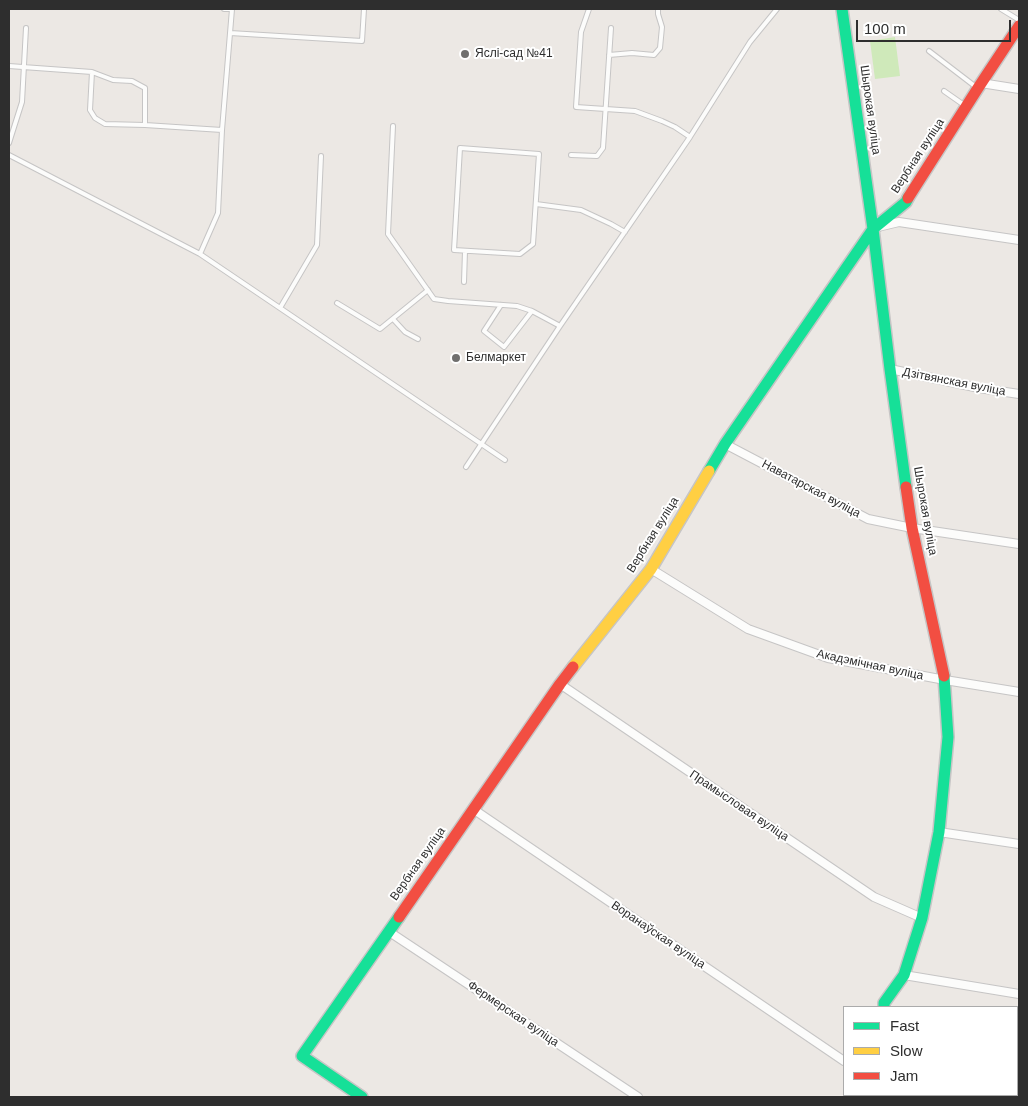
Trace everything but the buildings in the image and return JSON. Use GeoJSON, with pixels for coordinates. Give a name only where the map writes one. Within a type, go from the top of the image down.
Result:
{"type":"FeatureCollection","features":[{"type":"Feature","properties":{"kind":"street","name":"Шырокая вуліца"},"geometry":{"type":"LineString","coordinates":[[842,9],[912,528],[945,680],[948,737],[938,832],[922,918],[904,975],[884,1003],[884,1006]]}},
{"type":"Feature","properties":{"kind":"street","name":"Вербная вуліца"},"geometry":{"type":"LineString","coordinates":[[362,1097],[302,1056],[560,684],[650,568],[725,444],[873,228],[906,202],[1019,26]]}},
{"type":"Feature","properties":{"kind":"street"},"geometry":{"type":"LineString","coordinates":[[979,86],[1019,89]]}},
{"type":"Feature","properties":{"kind":"street"},"geometry":{"type":"LineString","coordinates":[[873,228],[900,222],[1019,240]]}},
{"type":"Feature","properties":{"kind":"street","name":"Дзітвянская вуліца"},"geometry":{"type":"LineString","coordinates":[[890,369],[979,388],[1019,394]]}},
{"type":"Feature","properties":{"kind":"street","name":"Наватарская вуліца"},"geometry":{"type":"LineString","coordinates":[[725,444],[868,518],[912,528],[1019,544]]}},
{"type":"Feature","properties":{"kind":"street","name":"Акадэмічная вуліца"},"geometry":{"type":"LineString","coordinates":[[650,568],[748,629],[828,658],[1019,692]]}},
{"type":"Feature","properties":{"kind":"street","name":"Прамысловая вуліца"},"geometry":{"type":"LineString","coordinates":[[560,684],[874,898],[922,918]]}},
{"type":"Feature","properties":{"kind":"street","name":"Воранаўская вуліца"},"geometry":{"type":"LineString","coordinates":[[473,809],[843,1060]]}},
{"type":"Feature","properties":{"kind":"street"},"geometry":{"type":"LineString","coordinates":[[938,832],[1019,844]]}},
{"type":"Feature","properties":{"kind":"street","name":"Фермерская вуліца"},"geometry":{"type":"LineString","coordinates":[[388,932],[638,1097]]}},
{"type":"Feature","properties":{"kind":"street"},"geometry":{"type":"LineString","coordinates":[[904,975],[1019,994]]}},
{"type":"Feature","properties":{"kind":"lane"},"geometry":{"type":"LineString","coordinates":[[200,254],[218,213],[222,130],[232,9],[224,9]]}},
{"type":"Feature","properties":{"kind":"lane"},"geometry":{"type":"LineString","coordinates":[[230,33],[362,41],[364,9]]}},
{"type":"Feature","properties":{"kind":"lane"},"geometry":{"type":"LineString","coordinates":[[589,9],[581,32],[576,107],[635,111],[675,127],[690,137]]}},
{"type":"Feature","properties":{"kind":"lane"},"geometry":{"type":"LineString","coordinates":[[609,54],[632,53],[654,55],[660,48],[662,27],[658,9]]}},
{"type":"Feature","properties":{"kind":"lane"},"geometry":{"type":"LineString","coordinates":[[466,467],[690,137],[750,42],[777,9]]}},
{"type":"Feature","properties":{"kind":"lane"},"geometry":{"type":"LineString","coordinates":[[1001,9],[1019,20]]}},
{"type":"Feature","properties":{"kind":"lane"},"geometry":{"type":"LineString","coordinates":[[9,143],[22,102],[26,28]]}},
{"type":"Feature","properties":{"kind":"lane"},"geometry":{"type":"LineString","coordinates":[[570,154],[597,156],[603,148],[611,28]]}},
{"type":"Feature","properties":{"kind":"lane"},"geometry":{"type":"LineString","coordinates":[[928,51],[979,86]]}},
{"type":"Feature","properties":{"kind":"lane"},"geometry":{"type":"LineString","coordinates":[[9,66],[92,72],[113,80],[132,81],[145,88],[145,125]]}},
{"type":"Feature","properties":{"kind":"lane"},"geometry":{"type":"LineString","coordinates":[[92,72],[90,110],[95,118],[105,124],[222,130]]}},
{"type":"Feature","properties":{"kind":"lane"},"geometry":{"type":"LineString","coordinates":[[944,91],[966,106]]}},
{"type":"Feature","properties":{"kind":"lane"},"geometry":{"type":"LineString","coordinates":[[393,126],[388,234],[434,299],[517,306],[532,311],[560,326]]}},
{"type":"Feature","properties":{"kind":"lane"},"geometry":{"type":"LineString","coordinates":[[460,148],[539,154],[532,244],[520,254],[465,251],[454,250],[460,148]]}},
{"type":"Feature","properties":{"kind":"lane"},"geometry":{"type":"LineString","coordinates":[[9,155],[200,254],[504,460]]}},
{"type":"Feature","properties":{"kind":"lane"},"geometry":{"type":"LineString","coordinates":[[280,308],[317,245],[322,156]]}},
{"type":"Feature","properties":{"kind":"lane"},"geometry":{"type":"LineString","coordinates":[[536,204],[581,210],[625,232]]}},
{"type":"Feature","properties":{"kind":"lane"},"geometry":{"type":"LineString","coordinates":[[464,282],[465,251]]}},
{"type":"Feature","properties":{"kind":"lane"},"geometry":{"type":"LineString","coordinates":[[337,303],[380,329],[428,290]]}},
{"type":"Feature","properties":{"kind":"lane"},"geometry":{"type":"LineString","coordinates":[[501,305],[484,331],[504,347],[532,311]]}},
{"type":"Feature","properties":{"kind":"lane"},"geometry":{"type":"LineString","coordinates":[[393,319],[405,332],[418,339]]}},
{"type":"Feature","properties":{"kind":"green space"},"geometry":{"type":"Polygon","coordinates":[[[895,37],[900,76],[875,79],[870,41],[895,37]]]}},
{"type":"Feature","properties":{"kind":"traffic: fast"},"geometry":{"type":"LineString","coordinates":[[842,9],[873,229],[906,487]]}},
{"type":"Feature","properties":{"kind":"traffic: fast"},"geometry":{"type":"LineString","coordinates":[[709,471],[725,444],[873,229],[906,202],[908,198]]}},
{"type":"Feature","properties":{"kind":"traffic: fast"},"geometry":{"type":"LineString","coordinates":[[884,1006],[884,1003],[904,975],[922,918],[939,832],[948,737],[944,676]]}},
{"type":"Feature","properties":{"kind":"traffic: fast"},"geometry":{"type":"LineString","coordinates":[[362,1097],[302,1056],[399,917]]}},
{"type":"Feature","properties":{"kind":"traffic: slow"},"geometry":{"type":"LineString","coordinates":[[573,667],[651,569],[709,471]]}},
{"type":"Feature","properties":{"kind":"traffic: jam"},"geometry":{"type":"LineString","coordinates":[[908,198],[1019,26]]}},
{"type":"Feature","properties":{"kind":"traffic: jam"},"geometry":{"type":"LineString","coordinates":[[906,487],[912,528],[944,676]]}},
{"type":"Feature","properties":{"kind":"traffic: jam"},"geometry":{"type":"LineString","coordinates":[[399,917],[573,667]]}},
{"type":"Feature","properties":{"kind":"place","name":"Яслі-сад №41"},"geometry":{"type":"Point","coordinates":[465,54]}},
{"type":"Feature","properties":{"kind":"place","name":"Белмаркет"},"geometry":{"type":"Point","coordinates":[456,358]}}]}
